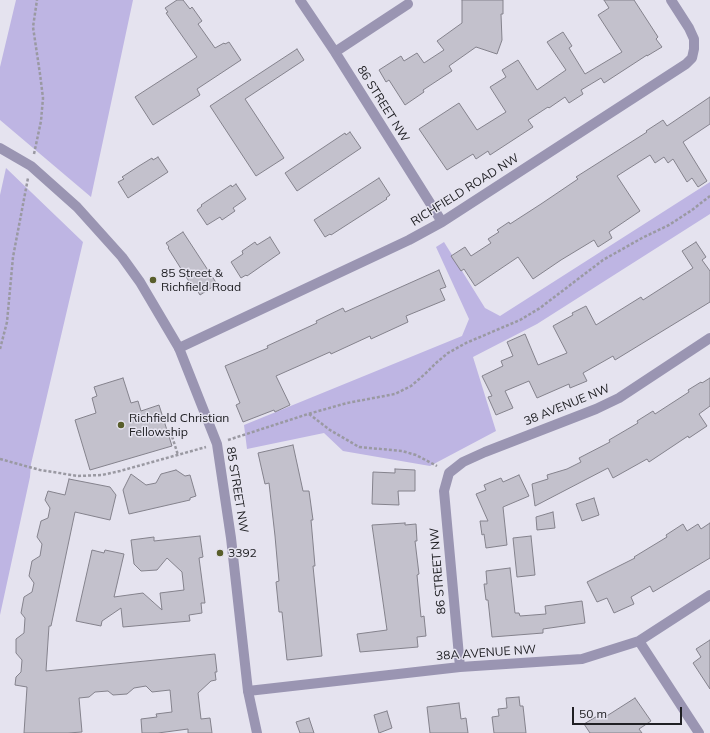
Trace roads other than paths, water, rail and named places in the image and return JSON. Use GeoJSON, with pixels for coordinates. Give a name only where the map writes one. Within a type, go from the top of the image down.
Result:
{"type":"FeatureCollection","features":[{"type":"Feature","properties":{"kind":"street","name":"86 STREET NW"},"geometry":{"type":"LineString","coordinates":[[300,0],[335,52],[442,222]]}},
{"type":"Feature","properties":{"kind":"street","name":"RICHFIELD ROAD NW"},"geometry":{"type":"LineString","coordinates":[[179,348],[409,240],[442,222],[686,64],[692,58],[694,39],[689,28],[671,0]]}},
{"type":"Feature","properties":{"kind":"street"},"geometry":{"type":"LineString","coordinates":[[335,52],[408,4]]}},
{"type":"Feature","properties":{"kind":"street","name":"85 STREET NW"},"geometry":{"type":"LineString","coordinates":[[0,148],[31,166],[77,207],[122,258],[140,282],[179,348],[217,444],[231,538],[248,691],[257,733]]}},
{"type":"Feature","properties":{"kind":"street","name":"38 AVENUE NW"},"geometry":{"type":"LineString","coordinates":[[449,473],[463,462],[485,452],[596,409],[619,398],[710,338]]}},
{"type":"Feature","properties":{"kind":"street","name":"86 STREET NW"},"geometry":{"type":"LineString","coordinates":[[449,473],[444,491],[460,667]]}},
{"type":"Feature","properties":{"kind":"street","name":"38A AVENUE NW"},"geometry":{"type":"LineString","coordinates":[[248,691],[460,667],[582,660],[640,641],[710,595]]}},
{"type":"Feature","properties":{"kind":"street"},"geometry":{"type":"LineString","coordinates":[[640,641],[699,733]]}},
{"type":"Feature","properties":{"kind":"place","name":"85 Street & Richfield Road"},"geometry":{"type":"Point","coordinates":[153,280]}},
{"type":"Feature","properties":{"kind":"place","name":"Richfield Christian Fellowship"},"geometry":{"type":"Point","coordinates":[121,425]}},
{"type":"Feature","properties":{"kind":"place","name":"3392"},"geometry":{"type":"Point","coordinates":[220,553]}}]}
